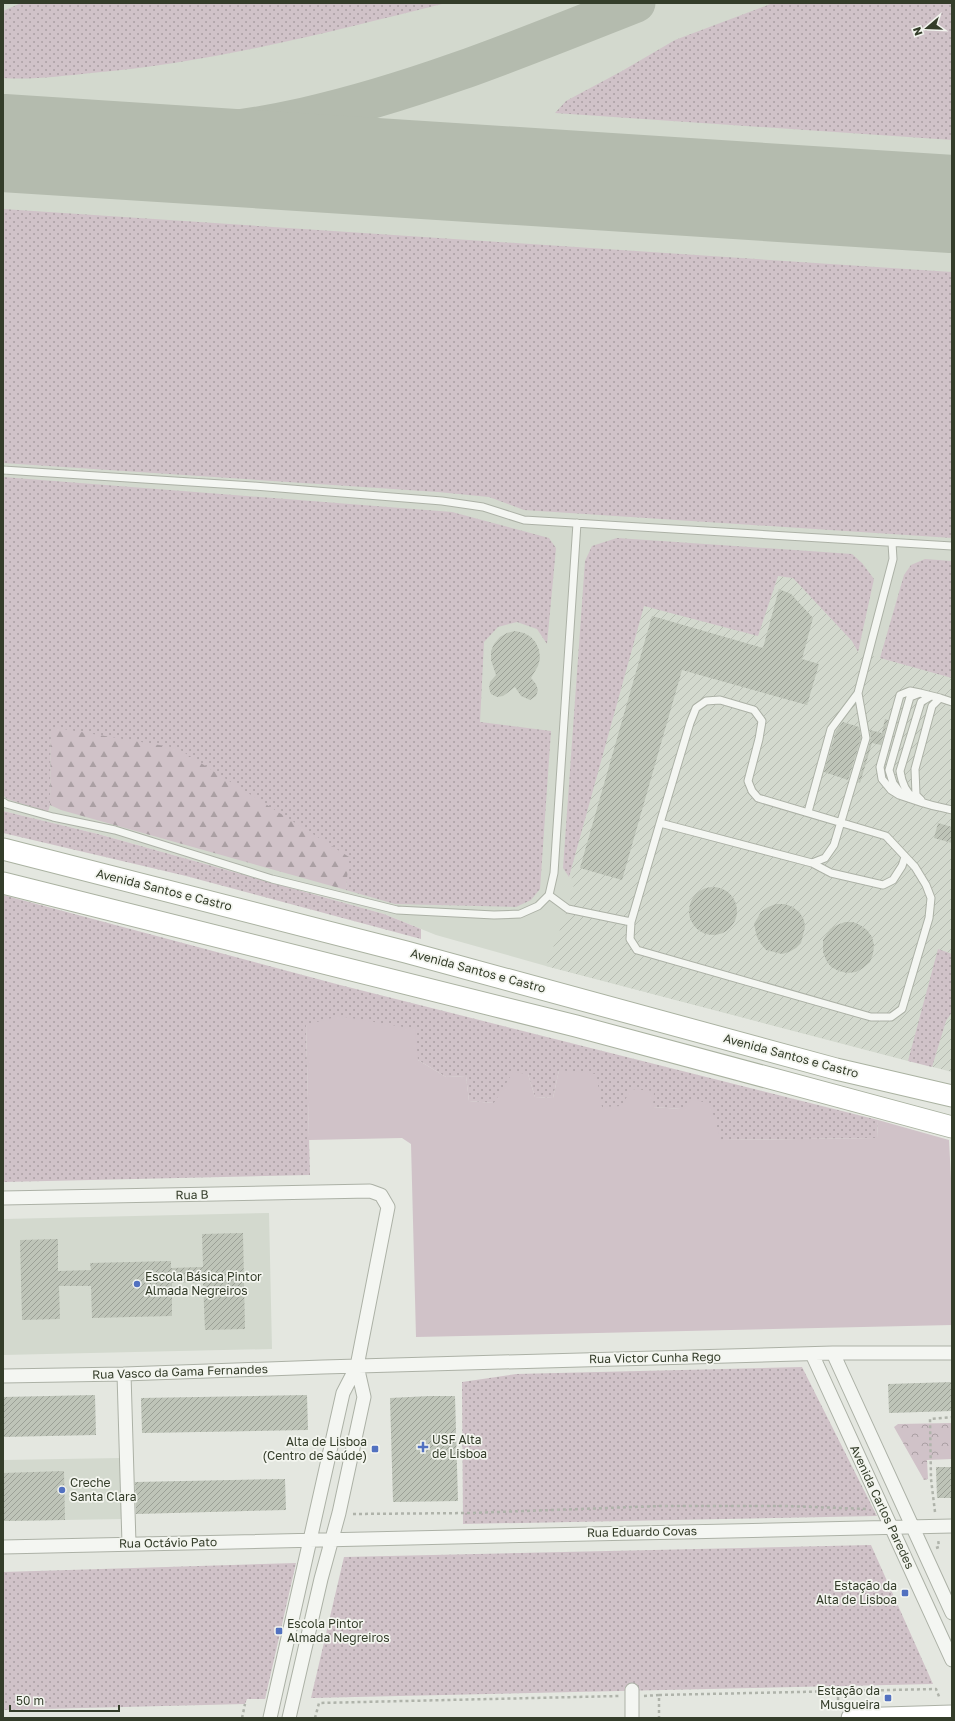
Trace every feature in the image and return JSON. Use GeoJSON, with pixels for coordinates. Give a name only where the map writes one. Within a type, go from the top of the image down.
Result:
{"type":"FeatureCollection","features":[{"type":"Feature","properties":{"kind":"main road","name":"Avenida Santos e Castro"},"geometry":{"type":"LineString","coordinates":[[3,849],[406,952],[836,1069],[952,1096]]}},
{"type":"Feature","properties":{"kind":"main road"},"geometry":{"type":"LineString","coordinates":[[3,883],[576,1026],[952,1127]]}},
{"type":"Feature","properties":{"kind":"main road"},"geometry":{"type":"LineString","coordinates":[[844,1715],[952,1715]]}},
{"type":"Feature","properties":{"kind":"street","name":"Rua B"},"geometry":{"type":"LineString","coordinates":[[3,1198],[370,1191],[381,1195],[388,1207],[357,1366]]}},
{"type":"Feature","properties":{"kind":"street","name":"Rua Victor Cunha Rego"},"geometry":{"type":"LineString","coordinates":[[357,1366],[833,1353],[952,1353]]}},
{"type":"Feature","properties":{"kind":"street","name":"Avenida Carlos Paredes"},"geometry":{"type":"LineString","coordinates":[[833,1353],[952,1613]]}},
{"type":"Feature","properties":{"kind":"street","name":"Avenida Carlos Paredes"},"geometry":{"type":"LineString","coordinates":[[812,1354],[952,1660]]}},
{"type":"Feature","properties":{"kind":"street","name":"Rua Vasco da Gama Fernandes"},"geometry":{"type":"LineString","coordinates":[[3,1376],[124,1374],[357,1366]]}},
{"type":"Feature","properties":{"kind":"street"},"geometry":{"type":"LineString","coordinates":[[289,1718],[339,1513],[364,1397],[357,1366]]}},
{"type":"Feature","properties":{"kind":"street"},"geometry":{"type":"LineString","coordinates":[[270,1718],[343,1392],[357,1366]]}},
{"type":"Feature","properties":{"kind":"street"},"geometry":{"type":"LineString","coordinates":[[124,1374],[129,1544]]}},
{"type":"Feature","properties":{"kind":"street","name":"Rua Eduardo Covas"},"geometry":{"type":"LineString","coordinates":[[332,1540],[891,1526],[952,1526]]}},
{"type":"Feature","properties":{"kind":"street","name":"Rua Octávio Pato"},"geometry":{"type":"LineString","coordinates":[[3,1547],[332,1540]]}},
{"type":"Feature","properties":{"kind":"street"},"geometry":{"type":"LineString","coordinates":[[632,1690],[632,1718]]}},
{"type":"Feature","properties":{"kind":"lane"},"geometry":{"type":"LineString","coordinates":[[3,470],[253,486],[442,501],[482,507],[524,520],[952,546]]}},
{"type":"Feature","properties":{"kind":"lane"},"geometry":{"type":"LineString","coordinates":[[3,802],[53,817],[115,830],[272,879],[397,910],[494,915],[520,914],[538,906],[549,894],[554,873],[577,523]]}},
{"type":"Feature","properties":{"kind":"lane"},"geometry":{"type":"LineString","coordinates":[[808,812],[831,729],[858,693],[893,559],[892,543]]}},
{"type":"Feature","properties":{"kind":"lane"},"geometry":{"type":"LineString","coordinates":[[812,863],[825,858],[834,845],[866,738],[858,693]]}},
{"type":"Feature","properties":{"kind":"lane"},"geometry":{"type":"LineString","coordinates":[[952,702],[920,693],[910,697],[889,770],[894,783],[903,797],[952,810]]}},
{"type":"Feature","properties":{"kind":"lane"},"geometry":{"type":"LineString","coordinates":[[922,803],[908,794],[902,782],[900,771],[921,702],[931,696]]}},
{"type":"Feature","properties":{"kind":"lane"},"geometry":{"type":"LineString","coordinates":[[922,803],[916,795],[915,769],[932,706],[940,698]]}},
{"type":"Feature","properties":{"kind":"lane"},"geometry":{"type":"LineString","coordinates":[[720,700],[754,710],[762,721],[748,781],[752,791],[758,798],[842,822],[886,836],[915,867],[926,885],[931,898],[929,918],[902,1009],[891,1017],[871,1017],[637,950],[630,939],[631,922],[690,723],[696,708],[706,701],[720,700]]}},
{"type":"Feature","properties":{"kind":"lane"},"geometry":{"type":"LineString","coordinates":[[660,823],[812,863],[831,873],[883,885],[893,880],[902,866],[905,857]]}},
{"type":"Feature","properties":{"kind":"lane"},"geometry":{"type":"LineString","coordinates":[[549,894],[568,909],[631,922]]}},
{"type":"Feature","properties":{"kind":"path"},"geometry":{"type":"LineString","coordinates":[[924,1552],[939,1548],[931,1479],[930,1419],[952,1417]]}},
{"type":"Feature","properties":{"kind":"path"},"geometry":{"type":"LineString","coordinates":[[339,1513],[470,1513],[661,1506],[786,1506],[883,1509]]}},
{"type":"Feature","properties":{"kind":"path"},"geometry":{"type":"LineString","coordinates":[[905,1511],[935,1512]]}},
{"type":"Feature","properties":{"kind":"path"},"geometry":{"type":"LineString","coordinates":[[659,1696],[936,1689]]}},
{"type":"Feature","properties":{"kind":"path"},"geometry":{"type":"LineString","coordinates":[[838,1691],[844,1715]]}},
{"type":"Feature","properties":{"kind":"path"},"geometry":{"type":"LineString","coordinates":[[315,1718],[319,1703],[617,1696]]}},
{"type":"Feature","properties":{"kind":"path"},"geometry":{"type":"LineString","coordinates":[[242,1718],[246,1704]]}},
{"type":"Feature","properties":{"kind":"shaded area"},"geometry":{"type":"Polygon","coordinates":[[[3,3],[952,3],[952,954],[908,1061],[546,966],[436,935],[384,914],[98,834],[3,811],[3,3]]]}},
{"type":"Feature","properties":{"kind":"shaded area"},"geometry":{"type":"Polygon","coordinates":[[[778,576],[793,578],[852,641],[858,652],[952,678],[952,1072],[546,966],[568,909],[575,880],[569,877],[644,606],[758,636],[778,576]]]}},
{"type":"Feature","properties":{"kind":"shaded area","name":"Escola Básica Pintor Almada Negreiros"},"geometry":{"type":"Polygon","coordinates":[[[269,1213],[272,1349],[3,1355],[3,1219],[269,1213]]]}},
{"type":"Feature","properties":{"kind":"shaded area","name":"Creche Santa Clara"},"geometry":{"type":"Polygon","coordinates":[[[121,1458],[123,1519],[3,1521],[3,1460],[121,1458]]]}},
{"type":"Feature","properties":{"kind":"green space"},"geometry":{"type":"Polygon","coordinates":[[[21,3],[446,3],[270,45],[181,62],[58,76],[3,78],[3,11],[21,3]]]}},
{"type":"Feature","properties":{"kind":"green space"},"geometry":{"type":"Polygon","coordinates":[[[773,3],[952,3],[952,140],[555,113],[566,101],[675,40],[773,3]]]}},
{"type":"Feature","properties":{"kind":"green space"},"geometry":{"type":"Polygon","coordinates":[[[3,209],[952,272],[952,538],[524,510],[489,497],[438,492],[3,463],[3,209]]]}},
{"type":"Feature","properties":{"kind":"green space"},"geometry":{"type":"Polygon","coordinates":[[[3,477],[452,512],[549,538],[556,548],[547,644],[537,629],[517,622],[498,627],[484,642],[480,722],[551,731],[540,889],[531,900],[516,907],[395,904],[346,890],[348,857],[51,727],[50,805],[48,812],[7,799],[3,795],[3,477]]]}},
{"type":"Feature","properties":{"kind":"green space"},"geometry":{"type":"Polygon","coordinates":[[[617,538],[852,554],[862,563],[874,579],[858,652],[852,641],[793,578],[778,576],[758,636],[644,606],[569,877],[563,868],[585,561],[592,546],[617,538]]]}},
{"type":"Feature","properties":{"kind":"green space"},"geometry":{"type":"Polygon","coordinates":[[[925,559],[952,561],[952,678],[880,658],[904,575],[911,565],[925,559]]]}},
{"type":"Feature","properties":{"kind":"green space"},"geometry":{"type":"Polygon","coordinates":[[[51,727],[177,748],[349,857],[346,890],[61,810],[50,805],[51,727]]]}},
{"type":"Feature","properties":{"kind":"green space"},"geometry":{"type":"Polygon","coordinates":[[[3,811],[98,834],[384,914],[421,929],[421,939],[186,876],[3,833],[3,811]]]}},
{"type":"Feature","properties":{"kind":"green space"},"geometry":{"type":"Polygon","coordinates":[[[3,895],[340,985],[878,1120],[877,1138],[720,1140],[681,1109],[653,1107],[602,1107],[559,1070],[553,1098],[535,1097],[528,1074],[494,1103],[469,1101],[466,1076],[446,1077],[418,1060],[306,1025],[310,1175],[3,1182],[3,895]]]}},
{"type":"Feature","properties":{"kind":"green space"},"geometry":{"type":"Polygon","coordinates":[[[938,949],[952,954],[952,1012],[946,1021],[932,1067],[908,1061],[938,949]]]}},
{"type":"Feature","properties":{"kind":"green space"},"geometry":{"type":"Polygon","coordinates":[[[339,1016],[415,1029],[418,1060],[446,1077],[466,1076],[469,1101],[494,1103],[513,1072],[528,1074],[535,1097],[553,1098],[559,1070],[596,1074],[602,1107],[622,1106],[631,1089],[654,1091],[653,1107],[681,1109],[692,1099],[710,1104],[721,1140],[877,1138],[878,1120],[949,1140],[952,1198],[952,1325],[416,1337],[411,1144],[402,1138],[309,1140],[306,1025],[339,1016]]]}},
{"type":"Feature","properties":{"kind":"green space"},"geometry":{"type":"Polygon","coordinates":[[[802,1367],[877,1516],[463,1524],[462,1382],[516,1374],[802,1367]]]}},
{"type":"Feature","properties":{"kind":"green space"},"geometry":{"type":"Polygon","coordinates":[[[952,1423],[952,1459],[927,1460],[928,1479],[924,1480],[894,1427],[898,1424],[952,1423]]]}},
{"type":"Feature","properties":{"kind":"green space"},"geometry":{"type":"Polygon","coordinates":[[[871,1545],[933,1684],[311,1698],[344,1557],[871,1545]]]}},
{"type":"Feature","properties":{"kind":"green space"},"geometry":{"type":"Polygon","coordinates":[[[296,1563],[265,1699],[247,1699],[245,1704],[3,1710],[3,1572],[296,1563]]]}},
{"type":"Feature","properties":{"kind":"building"},"geometry":{"type":"Polygon","coordinates":[[[779,589],[791,594],[813,618],[802,659],[819,664],[807,705],[682,670],[622,880],[580,868],[652,616],[763,648],[779,589]]]}},
{"type":"Feature","properties":{"kind":"building"},"geometry":{"type":"Polygon","coordinates":[[[515,631],[524,633],[531,637],[539,650],[540,658],[538,666],[531,678],[536,684],[538,690],[536,696],[530,700],[521,696],[515,687],[503,696],[497,697],[491,694],[489,688],[490,682],[496,675],[491,660],[491,651],[494,644],[500,637],[515,631]]]}},
{"type":"Feature","properties":{"kind":"building"},"geometry":{"type":"Polygon","coordinates":[[[885,719],[888,720],[881,745],[872,743],[860,783],[858,782],[871,739],[870,730],[882,733],[885,719]]]}},
{"type":"Feature","properties":{"kind":"building"},"geometry":{"type":"Polygon","coordinates":[[[843,722],[859,727],[861,738],[848,780],[824,772],[836,731],[843,722]]]}},
{"type":"Feature","properties":{"kind":"building"},"geometry":{"type":"Polygon","coordinates":[[[938,823],[952,827],[952,843],[934,838],[938,823]]]}},
{"type":"Feature","properties":{"kind":"building"},"geometry":{"type":"Polygon","coordinates":[[[708,887],[718,887],[727,891],[733,897],[737,906],[737,916],[733,925],[727,931],[718,935],[708,935],[699,931],[693,925],[689,916],[689,906],[693,897],[699,891],[708,887]]]}},
{"type":"Feature","properties":{"kind":"building"},"geometry":{"type":"Polygon","coordinates":[[[776,904],[785,904],[793,907],[800,913],[804,920],[805,927],[801,943],[796,948],[782,954],[766,950],[757,937],[754,924],[761,912],[776,904]]]}},
{"type":"Feature","properties":{"kind":"building"},"geometry":{"type":"Polygon","coordinates":[[[845,922],[853,922],[867,930],[872,937],[874,945],[870,962],[856,972],[847,973],[831,967],[823,952],[823,940],[830,929],[845,922]]]}},
{"type":"Feature","properties":{"kind":"building"},"geometry":{"type":"Polygon","coordinates":[[[243,1233],[245,1329],[205,1330],[203,1282],[172,1283],[172,1316],[92,1318],[91,1286],[59,1286],[60,1319],[22,1320],[20,1240],[58,1239],[58,1271],[91,1270],[90,1263],[171,1261],[171,1268],[203,1267],[202,1234],[243,1233]]]}},
{"type":"Feature","properties":{"kind":"building"},"geometry":{"type":"Polygon","coordinates":[[[952,1382],[952,1411],[889,1413],[888,1384],[952,1382]]]}},
{"type":"Feature","properties":{"kind":"building"},"geometry":{"type":"Polygon","coordinates":[[[95,1395],[96,1435],[3,1437],[3,1397],[95,1395]]]}},
{"type":"Feature","properties":{"kind":"building"},"geometry":{"type":"Polygon","coordinates":[[[307,1395],[308,1430],[142,1433],[141,1398],[307,1395]]]}},
{"type":"Feature","properties":{"kind":"building"},"geometry":{"type":"Polygon","coordinates":[[[455,1396],[458,1501],[393,1502],[390,1398],[455,1396]]]}},
{"type":"Feature","properties":{"kind":"building"},"geometry":{"type":"Polygon","coordinates":[[[936,1467],[952,1467],[952,1498],[937,1498],[936,1467]]]}},
{"type":"Feature","properties":{"kind":"building"},"geometry":{"type":"Polygon","coordinates":[[[64,1471],[65,1520],[3,1521],[3,1473],[64,1471]]]}},
{"type":"Feature","properties":{"kind":"building"},"geometry":{"type":"Polygon","coordinates":[[[285,1479],[286,1510],[136,1514],[135,1482],[285,1479]]]}},
{"type":"Feature","properties":{"kind":"taxiway"},"geometry":{"type":"LineString","coordinates":[[3,141],[116,140],[192,135],[304,117],[431,81],[636,3]]}},
{"type":"Feature","properties":{"kind":"runway"},"geometry":{"type":"LineString","coordinates":[[3,143],[952,204]]}},
{"type":"Feature","properties":{"kind":"place","name":"Escola Básica Pintor Almada Negreiros"},"geometry":{"type":"Point","coordinates":[137,1284]}},
{"type":"Feature","properties":{"kind":"place","name":"USF Alta de Lisboa"},"geometry":{"type":"Point","coordinates":[423,1447]}},
{"type":"Feature","properties":{"kind":"place","name":"Alta de Lisboa (Centro de Saúde)"},"geometry":{"type":"Point","coordinates":[375,1449]}},
{"type":"Feature","properties":{"kind":"place","name":"Creche Santa Clara"},"geometry":{"type":"Point","coordinates":[62,1490]}},
{"type":"Feature","properties":{"kind":"place","name":"Estação da Alta de Lisboa"},"geometry":{"type":"Point","coordinates":[905,1593]}},
{"type":"Feature","properties":{"kind":"place","name":"Escola Pintor Almada Negreiros"},"geometry":{"type":"Point","coordinates":[279,1631]}},
{"type":"Feature","properties":{"kind":"place","name":"Estação da Musgueira"},"geometry":{"type":"Point","coordinates":[888,1698]}}]}
